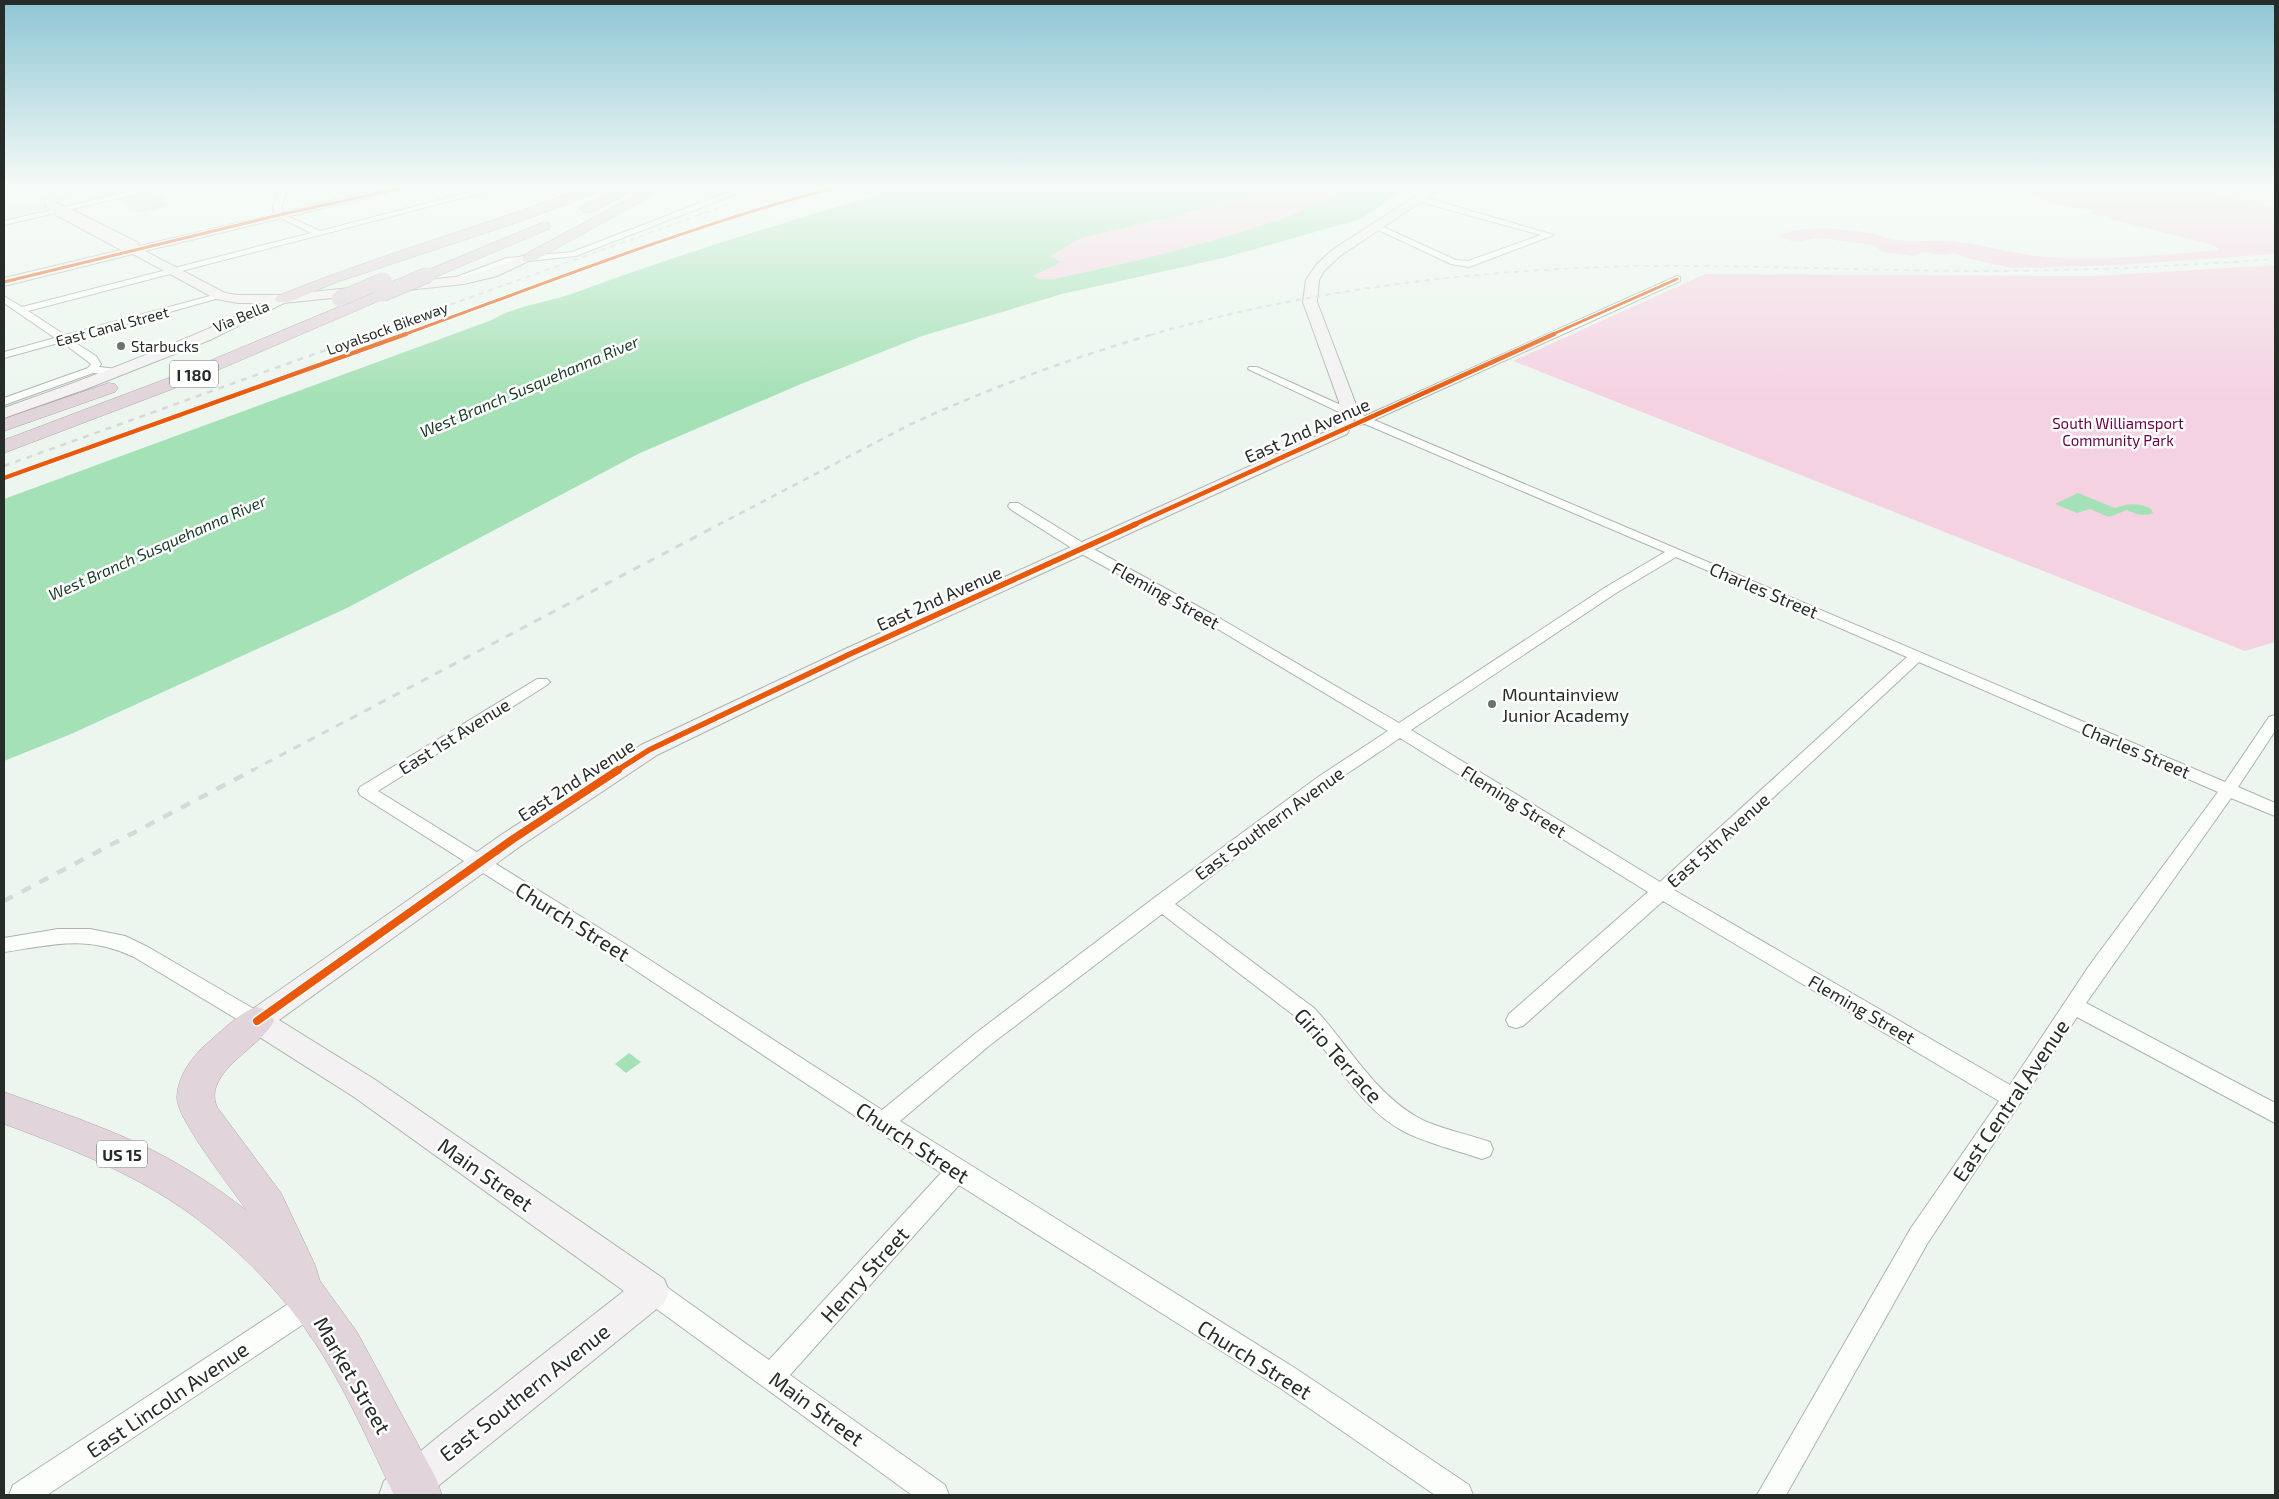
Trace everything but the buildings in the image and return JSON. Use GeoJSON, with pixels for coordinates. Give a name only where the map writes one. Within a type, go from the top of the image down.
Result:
{"type":"FeatureCollection","features":[{"type":"Feature","properties":{"kind":"highway"},"geometry":{"type":"LineString","coordinates":[[283,299],[332,279],[399,257]]}},
{"type":"Feature","properties":{"kind":"highway","name":"I 180"},"geometry":{"type":"LineString","coordinates":[[4,433],[262,338],[452,257]]}},
{"type":"Feature","properties":{"kind":"highway","name":"I 180"},"geometry":{"type":"LineString","coordinates":[[4,447],[177,381],[339,299],[383,287],[426,280],[476,257]]}},
{"type":"Feature","properties":{"kind":"highway"},"geometry":{"type":"LineString","coordinates":[[529,258],[542,257]]}},
{"type":"Feature","properties":{"kind":"highway"},"geometry":{"type":"LineString","coordinates":[[4,425],[262,338]]}},
{"type":"Feature","properties":{"kind":"highway"},"geometry":{"type":"LineString","coordinates":[[4,454],[139,400],[262,338]]}},
{"type":"Feature","properties":{"kind":"highway"},"geometry":{"type":"LineString","coordinates":[[256,1021],[212,1060],[199,1080],[195,1099],[202,1116],[267,1206],[311,1304]]}},
{"type":"Feature","properties":{"kind":"highway","name":"Market Street"},"geometry":{"type":"LineString","coordinates":[[4,1108],[106,1147],[170,1180],[229,1220],[255,1242],[283,1270],[336,1338],[409,1491]]}},
{"type":"Feature","properties":{"kind":"street"},"geometry":{"type":"LineString","coordinates":[[4,282],[106,257]]}},
{"type":"Feature","properties":{"kind":"street"},"geometry":{"type":"LineString","coordinates":[[147,257],[221,296],[245,300],[283,299],[426,280],[472,279],[529,258],[560,259],[564,257]]}},
{"type":"Feature","properties":{"kind":"street"},"geometry":{"type":"LineString","coordinates":[[20,310],[229,257]]}},
{"type":"Feature","properties":{"kind":"street"},"geometry":{"type":"LineString","coordinates":[[1331,257],[1324,262],[1313,278],[1309,294],[1313,310],[1344,390],[1345,421]]}},
{"type":"Feature","properties":{"kind":"street"},"geometry":{"type":"LineString","coordinates":[[1443,257],[1454,262],[1469,264],[1489,257]]}},
{"type":"Feature","properties":{"kind":"street","name":"East 2nd Avenue"},"geometry":{"type":"LineString","coordinates":[[256,1021],[513,839],[649,750],[841,659],[1083,549],[1345,421],[1364,421],[1642,294],[1677,280]]}},
{"type":"Feature","properties":{"kind":"street"},"geometry":{"type":"LineString","coordinates":[[196,336],[215,323],[224,312],[226,303],[221,296]]}},
{"type":"Feature","properties":{"kind":"street","name":"East Canal Street"},"geometry":{"type":"LineString","coordinates":[[4,355],[221,296]]}},
{"type":"Feature","properties":{"kind":"street"},"geometry":{"type":"LineString","coordinates":[[4,299],[95,360],[96,364],[92,370]]}},
{"type":"Feature","properties":{"kind":"street","name":"Via Bella"},"geometry":{"type":"LineString","coordinates":[[170,350],[244,313],[283,299]]}},
{"type":"Feature","properties":{"kind":"street","name":"Via Bella"},"geometry":{"type":"LineString","coordinates":[[4,413],[117,372],[258,314],[283,299]]}},
{"type":"Feature","properties":{"kind":"street","name":"Charles Street"},"geometry":{"type":"LineString","coordinates":[[1253,369],[1345,421],[1364,421],[1519,488],[1675,552],[2275,810]]}},
{"type":"Feature","properties":{"kind":"street"},"geometry":{"type":"LineString","coordinates":[[4,402],[92,370],[117,372]]}},
{"type":"Feature","properties":{"kind":"street","name":"Fleming Street"},"geometry":{"type":"LineString","coordinates":[[1014,506],[1083,549],[1216,622],[1399,730],[1661,891],[2013,1098]]}},
{"type":"Feature","properties":{"kind":"street","name":"East Southern Avenue"},"geometry":{"type":"LineString","coordinates":[[882,1123],[983,1039],[1317,786],[1611,590],[1675,552]]}},
{"type":"Feature","properties":{"kind":"street","name":"East 5th Avenue"},"geometry":{"type":"LineString","coordinates":[[1516,1020],[1661,891],[1917,656]]}},
{"type":"Feature","properties":{"kind":"street","name":"East 1st Avenue"},"geometry":{"type":"LineString","coordinates":[[366,791],[542,682]]}},
{"type":"Feature","properties":{"kind":"street","name":"East Central Avenue"},"geometry":{"type":"LineString","coordinates":[[1771,1495],[1920,1236],[2096,971],[2275,720]]}},
{"type":"Feature","properties":{"kind":"street","name":"Church Street"},"geometry":{"type":"LineString","coordinates":[[366,791],[616,946],[956,1172],[1059,1234],[1289,1379],[1459,1495]]}},
{"type":"Feature","properties":{"kind":"street","name":"Girio Terrace"},"geometry":{"type":"LineString","coordinates":[[1161,904],[1307,1014],[1324,1032],[1373,1096],[1392,1112],[1410,1124],[1482,1149]]}},
{"type":"Feature","properties":{"kind":"street","name":"Main Street"},"geometry":{"type":"LineString","coordinates":[[4,945],[58,936],[90,936],[118,941],[141,952],[364,1088],[772,1376],[936,1495]]}},
{"type":"Feature","properties":{"kind":"street"},"geometry":{"type":"LineString","coordinates":[[2074,1006],[2275,1114]]}},
{"type":"Feature","properties":{"kind":"street","name":"Henry Street"},"geometry":{"type":"LineString","coordinates":[[772,1376],[956,1172]]}},
{"type":"Feature","properties":{"kind":"street","name":"East Southern Avenue"},"geometry":{"type":"LineString","coordinates":[[409,1491],[510,1402],[652,1291]]}},
{"type":"Feature","properties":{"kind":"street","name":"East Lincoln Avenue"},"geometry":{"type":"LineString","coordinates":[[23,1495],[311,1304]]}},
{"type":"Feature","properties":{"kind":"green space"},"geometry":{"type":"Polygon","coordinates":[[[1051,257],[1149,257],[1053,279],[1039,279],[1032,276],[1060,262],[1051,257]]]}},
{"type":"Feature","properties":{"kind":"green space"},"geometry":{"type":"Polygon","coordinates":[[[1964,257],[2067,258],[2233,257],[2119,265],[2012,268],[1964,257]]]}},
{"type":"Feature","properties":{"kind":"green space","name":"South Williamsport Community Park"},"geometry":{"type":"Polygon","coordinates":[[[2275,265],[2275,642],[2245,651],[1513,361],[1705,274],[2095,276],[2275,265]]]}},
{"type":"Feature","properties":{"kind":"water","name":"West Branch Susquehanna River"},"geometry":{"type":"Polygon","coordinates":[[[678,257],[1052,257],[1061,262],[1033,276],[1039,279],[1053,279],[1149,257],[1227,257],[1062,294],[922,336],[801,384],[640,453],[347,608],[71,734],[4,761],[4,499],[492,320],[511,311],[564,296],[678,257]]]}},
{"type":"Feature","properties":{"kind":"water"},"geometry":{"type":"Polygon","coordinates":[[[2078,493],[2115,508],[2137,505],[2151,509],[2153,513],[2143,515],[2127,510],[2109,517],[2090,509],[2077,513],[2055,504],[2078,493]]]}},
{"type":"Feature","properties":{"kind":"water"},"geometry":{"type":"Polygon","coordinates":[[[629,1053],[641,1062],[626,1073],[615,1064],[629,1053]]]}},
{"type":"Feature","properties":{"kind":"railway"},"geometry":{"type":"LineString","coordinates":[[366,335],[583,257]]}},
{"type":"Feature","properties":{"kind":"railway"},"geometry":{"type":"LineString","coordinates":[[1150,335],[1271,305],[1333,294],[1395,284],[1520,272],[1644,266],[2021,271],[2130,268],[2275,259]]}},
{"type":"Feature","properties":{"kind":"railway"},"geometry":{"type":"LineString","coordinates":[[4,466],[370,334]]}},
{"type":"Feature","properties":{"kind":"railway"},"geometry":{"type":"LineString","coordinates":[[718,525],[911,424],[1031,374],[1154,334]]}},
{"type":"Feature","properties":{"kind":"railway"},"geometry":{"type":"LineString","coordinates":[[251,771],[720,524]]}},
{"type":"Feature","properties":{"kind":"railway"},"geometry":{"type":"LineString","coordinates":[[4,901],[253,770]]}},
{"type":"Feature","properties":{"kind":"cycle path"},"geometry":{"type":"LineString","coordinates":[[4,282],[107,257]]}},
{"type":"Feature","properties":{"kind":"cycle path","name":"Loyalsock Bikeway"},"geometry":{"type":"LineString","coordinates":[[4,478],[618,257]]}},
{"type":"Feature","properties":{"kind":"cycle path"},"geometry":{"type":"LineString","coordinates":[[257,1021],[513,839],[649,750],[850,654],[1677,279]]}},
{"type":"Feature","properties":{"kind":"place","name":"Starbucks"},"geometry":{"type":"Point","coordinates":[121,346]}},
{"type":"Feature","properties":{"kind":"place","name":"Mountainview Junior Academy"},"geometry":{"type":"Point","coordinates":[1492,704]}}]}
